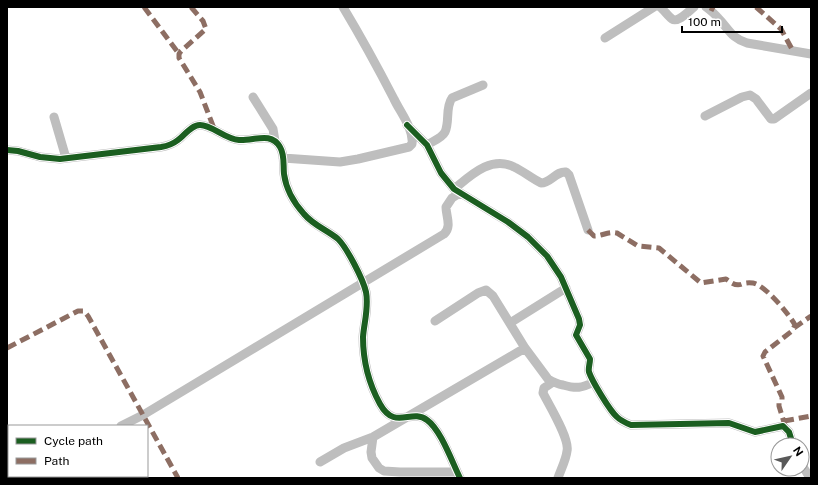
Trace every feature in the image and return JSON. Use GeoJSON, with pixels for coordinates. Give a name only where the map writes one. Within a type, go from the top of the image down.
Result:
{"type":"FeatureCollection","features":[{"type":"Feature","properties":{"kind":"street"},"geometry":{"type":"LineString","coordinates":[[283,158],[340,162],[358,159],[412,144],[412,139],[407,125],[368,49],[343,7]]}},
{"type":"Feature","properties":{"kind":"street"},"geometry":{"type":"LineString","coordinates":[[605,38],[654,7]]}},
{"type":"Feature","properties":{"kind":"street"},"geometry":{"type":"LineString","coordinates":[[660,7],[672,19],[675,20],[679,19],[694,7]]}},
{"type":"Feature","properties":{"kind":"street"},"geometry":{"type":"LineString","coordinates":[[706,7],[718,17],[732,36],[738,40],[747,43],[811,54]]}},
{"type":"Feature","properties":{"kind":"street"},"geometry":{"type":"LineString","coordinates":[[427,145],[442,136],[445,132],[448,106],[452,98],[483,86]]}},
{"type":"Feature","properties":{"kind":"street"},"geometry":{"type":"LineString","coordinates":[[705,116],[747,95],[750,95],[756,99],[771,119],[774,119],[811,93]]}},
{"type":"Feature","properties":{"kind":"street"},"geometry":{"type":"LineString","coordinates":[[253,97],[273,129],[275,141]]}},
{"type":"Feature","properties":{"kind":"street"},"geometry":{"type":"LineString","coordinates":[[54,117],[66,158]]}},
{"type":"Feature","properties":{"kind":"street"},"geometry":{"type":"LineString","coordinates":[[8,147],[51,158],[66,158],[161,147],[172,144],[195,126],[200,125],[238,140],[268,138],[275,141],[280,147],[286,183],[295,202],[304,215],[314,224],[343,245],[363,283],[367,304],[363,337],[365,360],[368,375],[380,404],[388,414],[395,418],[402,419],[419,417],[427,420],[439,435],[458,475],[401,475],[384,471],[375,463],[371,452],[373,437]]}},
{"type":"Feature","properties":{"kind":"street"},"geometry":{"type":"LineString","coordinates":[[407,125],[427,145],[442,173],[457,191],[498,215],[528,237],[547,256],[558,272],[580,322],[576,332],[576,338],[590,359],[589,371],[604,400],[617,418],[631,425],[723,422],[735,424],[751,432],[783,426],[790,437]]}},
{"type":"Feature","properties":{"kind":"street"},"geometry":{"type":"LineString","coordinates":[[123,425],[156,407],[448,231],[446,207],[457,191],[474,173],[481,168],[503,164],[512,166],[540,183],[545,183],[560,173],[566,172],[569,175],[588,230]]}},
{"type":"Feature","properties":{"kind":"street"},"geometry":{"type":"LineString","coordinates":[[510,324],[566,288]]}},
{"type":"Feature","properties":{"kind":"street"},"geometry":{"type":"LineString","coordinates":[[436,321],[478,293],[486,290],[492,296],[544,375],[553,382],[573,388],[582,387],[594,382]]}},
{"type":"Feature","properties":{"kind":"street"},"geometry":{"type":"LineString","coordinates":[[320,462],[344,448],[373,437],[525,348]]}},
{"type":"Feature","properties":{"kind":"street"},"geometry":{"type":"LineString","coordinates":[[553,382],[544,388],[544,393],[568,445],[568,451],[558,478]]}},
{"type":"Feature","properties":{"kind":"marked path"},"geometry":{"type":"LineString","coordinates":[[144,7],[179,54]]}},
{"type":"Feature","properties":{"kind":"marked path"},"geometry":{"type":"LineString","coordinates":[[191,7],[203,21],[206,29],[181,51],[179,58],[200,92],[215,131]]}},
{"type":"Feature","properties":{"kind":"marked path"},"geometry":{"type":"LineString","coordinates":[[711,11],[713,7]]}},
{"type":"Feature","properties":{"kind":"marked path"},"geometry":{"type":"LineString","coordinates":[[756,7],[781,29],[793,51]]}},
{"type":"Feature","properties":{"kind":"marked path"},"geometry":{"type":"LineString","coordinates":[[588,230],[594,236],[617,233],[638,246],[659,248],[701,283],[726,279],[731,283],[738,285],[753,283],[770,294],[788,314],[795,325],[792,331],[765,352],[763,356],[782,397],[779,406],[786,429]]}},
{"type":"Feature","properties":{"kind":"marked path"},"geometry":{"type":"LineString","coordinates":[[7,348],[78,311],[84,311],[178,478]]}},
{"type":"Feature","properties":{"kind":"marked path"},"geometry":{"type":"LineString","coordinates":[[794,328],[811,316]]}},
{"type":"Feature","properties":{"kind":"marked path"},"geometry":{"type":"LineString","coordinates":[[784,421],[811,416]]}},
{"type":"Feature","properties":{"kind":"cycle path"},"geometry":{"type":"LineString","coordinates":[[7,150],[18,151],[40,157],[60,159],[161,147],[174,143],[197,125],[209,127],[229,137],[239,140],[262,138],[272,139],[280,147],[283,153],[285,180],[300,210],[308,218],[342,243],[362,280],[367,298],[363,337],[364,354],[367,372],[380,404],[391,416],[397,418],[415,416],[427,420],[437,431],[460,478]]}},
{"type":"Feature","properties":{"kind":"cycle path"},"geometry":{"type":"LineString","coordinates":[[407,125],[427,145],[441,173],[454,189],[508,222],[528,237],[547,256],[561,277],[579,319],[580,325],[576,335],[590,359],[589,370],[591,376],[597,389],[614,414],[624,422],[631,425],[729,423],[755,432],[783,426],[789,432],[791,437]]}}]}
